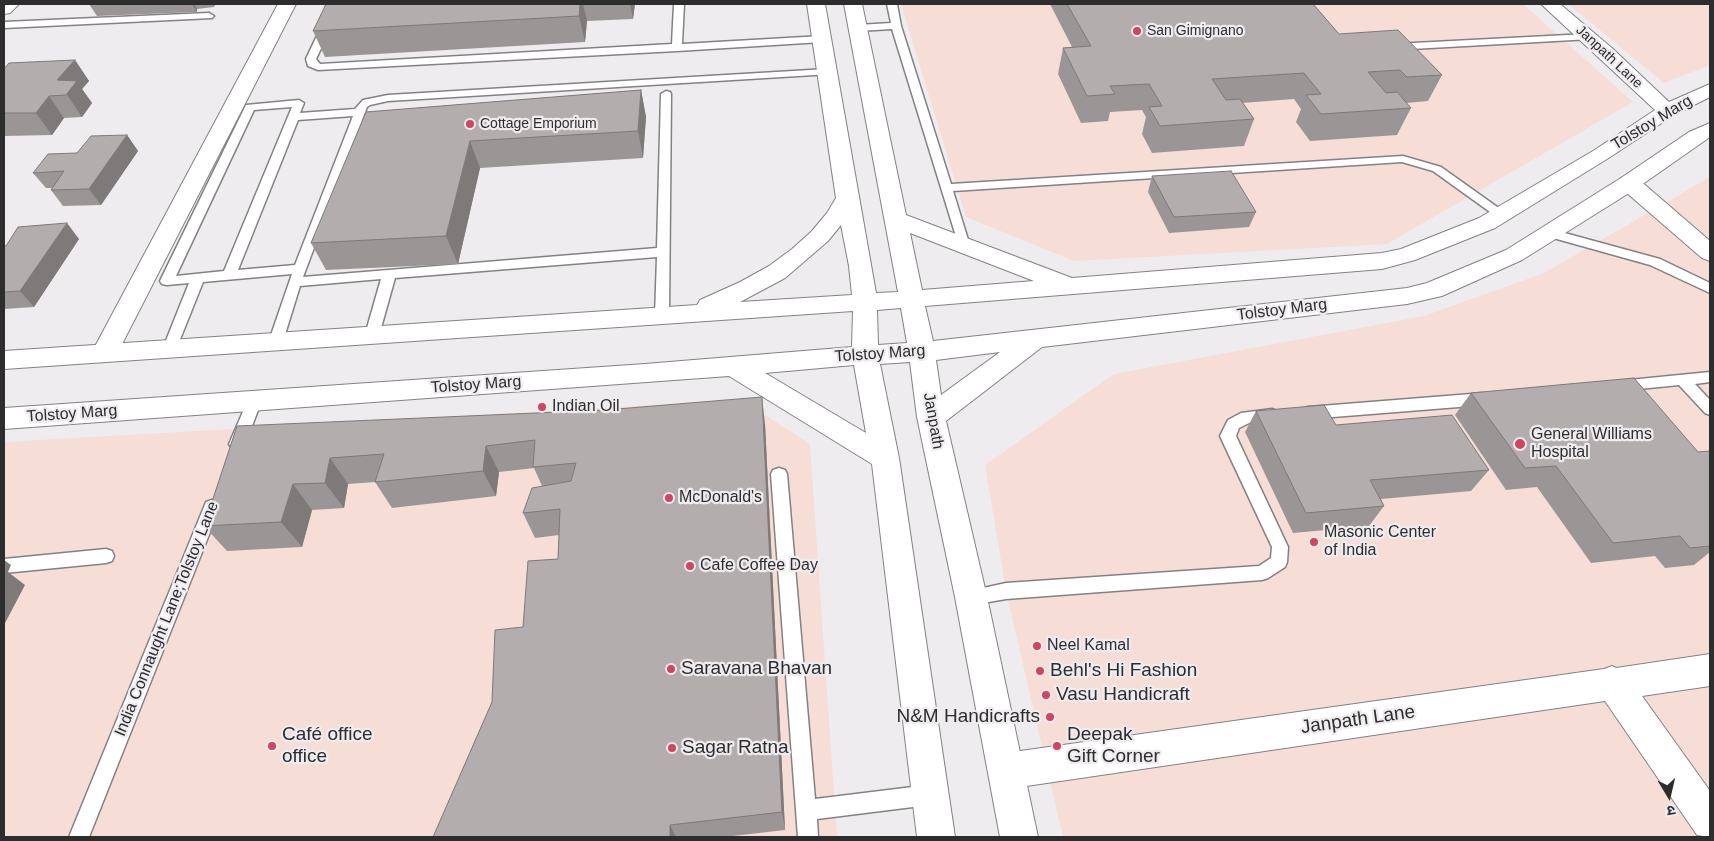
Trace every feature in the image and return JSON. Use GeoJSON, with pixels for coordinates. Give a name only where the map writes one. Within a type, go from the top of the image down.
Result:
{"type":"FeatureCollection","features":[{"type":"Feature","properties":{"kind":"main road"},"geometry":{"type":"LineString","coordinates":[[4,9],[10,4]]}},
{"type":"Feature","properties":{"kind":"main road"},"geometry":{"type":"LineString","coordinates":[[105,352],[287,4]]}},
{"type":"Feature","properties":{"kind":"main road"},"geometry":{"type":"LineString","coordinates":[[816,4],[847,198],[861,266],[864,301],[864,355],[885,458],[936,837]]}},
{"type":"Feature","properties":{"kind":"main road","name":"Janpath"},"geometry":{"type":"LineString","coordinates":[[853,4],[912,299],[931,417],[972,598],[1019,837]]}},
{"type":"Feature","properties":{"kind":"main road","name":"Janpath Lane"},"geometry":{"type":"LineString","coordinates":[[1550,4],[1667,111]]}},
{"type":"Feature","properties":{"kind":"main road","name":"Tolstoy Marg"},"geometry":{"type":"LineString","coordinates":[[4,360],[912,299],[1382,261],[1407,255],[1438,244],[1487,223],[1600,155],[1667,111],[1710,90]]}},
{"type":"Feature","properties":{"kind":"main road","name":"Tolstoy Marg"},"geometry":{"type":"LineString","coordinates":[[4,419],[635,375],[864,355],[922,352],[1407,296],[1433,290],[1514,255],[1629,183],[1696,136],[1710,129]]}},
{"type":"Feature","properties":{"kind":"main road"},"geometry":{"type":"LineString","coordinates":[[1629,183],[1710,253]]}},
{"type":"Feature","properties":{"kind":"main road"},"geometry":{"type":"LineString","coordinates":[[673,316],[749,288],[776,272],[820,236],[836,217],[847,198]]}},
{"type":"Feature","properties":{"kind":"main road"},"geometry":{"type":"LineString","coordinates":[[896,219],[1072,286]]}},
{"type":"Feature","properties":{"kind":"main road"},"geometry":{"type":"LineString","coordinates":[[931,417],[1035,339]]}},
{"type":"Feature","properties":{"kind":"main road"},"geometry":{"type":"LineString","coordinates":[[732,366],[885,458]]}},
{"type":"Feature","properties":{"kind":"main road","name":"Janpath Lane"},"geometry":{"type":"LineString","coordinates":[[1006,771],[1612,682],[1710,670]]}},
{"type":"Feature","properties":{"kind":"main road"},"geometry":{"type":"LineString","coordinates":[[1612,682],[1710,822]]}},
{"type":"Feature","properties":{"kind":"lane"},"geometry":{"type":"LineString","coordinates":[[337,4],[311,59],[312,64],[318,68],[822,39]]}},
{"type":"Feature","properties":{"kind":"lane"},"geometry":{"type":"LineString","coordinates":[[676,48],[679,4]]}},
{"type":"Feature","properties":{"kind":"lane"},"geometry":{"type":"LineString","coordinates":[[892,4],[896,26],[963,243]]}},
{"type":"Feature","properties":{"kind":"lane"},"geometry":{"type":"LineString","coordinates":[[4,25],[209,16]]}},
{"type":"Feature","properties":{"kind":"lane"},"geometry":{"type":"LineString","coordinates":[[858,28],[896,26]]}},
{"type":"Feature","properties":{"kind":"lane"},"geometry":{"type":"LineString","coordinates":[[1378,48],[1587,36]]}},
{"type":"Feature","properties":{"kind":"lane"},"geometry":{"type":"LineString","coordinates":[[276,341],[295,282],[362,106],[367,102],[388,98],[827,72]]}},
{"type":"Feature","properties":{"kind":"lane"},"geometry":{"type":"LineString","coordinates":[[666,94],[663,252],[673,316]]}},
{"type":"Feature","properties":{"kind":"lane"},"geometry":{"type":"LineString","coordinates":[[229,275],[299,103],[250,106],[167,281],[300,269]]}},
{"type":"Feature","properties":{"kind":"lane"},"geometry":{"type":"LineString","coordinates":[[293,117],[360,112]]}},
{"type":"Feature","properties":{"kind":"lane"},"geometry":{"type":"LineString","coordinates":[[946,188],[1404,159],[1437,169],[1501,214]]}},
{"type":"Feature","properties":{"kind":"lane"},"geometry":{"type":"LineString","coordinates":[[1550,232],[1655,262],[1696,280],[1710,289]]}},
{"type":"Feature","properties":{"kind":"lane"},"geometry":{"type":"LineString","coordinates":[[295,282],[663,252]]}},
{"type":"Feature","properties":{"kind":"lane"},"geometry":{"type":"LineString","coordinates":[[372,335],[388,275]]}},
{"type":"Feature","properties":{"kind":"lane"},"geometry":{"type":"LineString","coordinates":[[170,348],[198,278]]}},
{"type":"Feature","properties":{"kind":"lane"},"geometry":{"type":"LineString","coordinates":[[1606,388],[1710,377]]}},
{"type":"Feature","properties":{"kind":"lane"},"geometry":{"type":"LineString","coordinates":[[1684,380],[1710,409]]}},
{"type":"Feature","properties":{"kind":"lane"},"geometry":{"type":"LineString","coordinates":[[972,598],[1006,590],[1262,573],[1279,562],[1280,547],[1228,436],[1233,424],[1246,417],[1500,398]]}},
{"type":"Feature","properties":{"kind":"lane"},"geometry":{"type":"LineString","coordinates":[[233,456],[255,400]]}},
{"type":"Feature","properties":{"kind":"lane"},"geometry":{"type":"LineString","coordinates":[[780,474],[808,837]]}},
{"type":"Feature","properties":{"kind":"lane","name":"India Connaught Lane;Tolstoy Lane"},"geometry":{"type":"LineString","coordinates":[[79,837],[218,493]]}},
{"type":"Feature","properties":{"kind":"lane"},"geometry":{"type":"LineString","coordinates":[[4,566],[106,556]]}},
{"type":"Feature","properties":{"kind":"lane"},"geometry":{"type":"LineString","coordinates":[[805,810],[929,795]]}},
{"type":"Feature","properties":{"kind":"shaded area"},"geometry":{"type":"Polygon","coordinates":[[[901,4],[1523,4],[1633,102],[1387,244],[1074,261],[966,217],[901,4]]]}},
{"type":"Feature","properties":{"kind":"shaded area"},"geometry":{"type":"Polygon","coordinates":[[[1568,4],[1710,4],[1710,65],[1664,83],[1568,4]]]}},
{"type":"Feature","properties":{"kind":"shaded area"},"geometry":{"type":"Polygon","coordinates":[[[1710,177],[1710,837],[1063,837],[1006,591],[985,465],[1114,374],[1424,316],[1544,273],[1710,177]]]}},
{"type":"Feature","properties":{"kind":"shaded area"},"geometry":{"type":"Polygon","coordinates":[[[742,400],[810,444],[837,837],[4,837],[4,442],[742,400]]]}},
{"type":"Feature","properties":{"kind":"building"},"geometry":{"type":"Polygon","coordinates":[[[326,4],[580,4],[579,16],[313,31],[326,4]]]}},
{"type":"Feature","properties":{"kind":"building"},"geometry":{"type":"Polygon","coordinates":[[[1067,4],[1313,4],[1339,34],[1398,30],[1442,75],[1407,77],[1400,70],[1368,72],[1386,93],[1397,92],[1411,108],[1321,114],[1306,95],[1321,94],[1304,73],[1212,79],[1226,100],[1240,99],[1254,119],[1160,126],[1149,107],[1162,106],[1149,84],[1110,86],[1115,94],[1087,96],[1063,48],[1091,46],[1067,4]]]}},
{"type":"Feature","properties":{"kind":"building"},"geometry":{"type":"Polygon","coordinates":[[[75,60],[57,80],[77,81],[66,95],[49,96],[36,113],[4,113],[4,69],[9,63],[75,60]]]}},
{"type":"Feature","properties":{"kind":"building"},"geometry":{"type":"Polygon","coordinates":[[[641,90],[638,131],[470,141],[446,236],[311,243],[366,112],[641,90]]]}},
{"type":"Feature","properties":{"kind":"building"},"geometry":{"type":"Polygon","coordinates":[[[127,135],[89,189],[51,190],[64,171],[33,173],[48,154],[77,153],[91,136],[127,135]]]}},
{"type":"Feature","properties":{"kind":"building"},"geometry":{"type":"Polygon","coordinates":[[[1231,171],[1256,212],[1174,217],[1152,176],[1231,171]]]}},
{"type":"Feature","properties":{"kind":"building"},"geometry":{"type":"Polygon","coordinates":[[[67,223],[20,291],[4,292],[4,246],[6,246],[18,227],[67,223]]]}},
{"type":"Feature","properties":{"kind":"building"},"geometry":{"type":"Polygon","coordinates":[[[1634,378],[1698,452],[1710,451],[1710,546],[1690,548],[1680,536],[1613,543],[1556,466],[1525,468],[1471,393],[1634,378]]]}},
{"type":"Feature","properties":{"kind":"building"},"geometry":{"type":"Polygon","coordinates":[[[762,397],[782,812],[670,825],[670,837],[433,837],[492,702],[495,630],[523,627],[528,561],[558,559],[560,509],[523,513],[532,488],[571,481],[576,463],[533,467],[535,440],[486,446],[483,471],[375,482],[384,454],[330,458],[325,483],[293,484],[281,522],[204,526],[237,426],[605,410],[762,397]]]}},
{"type":"Feature","properties":{"kind":"building"},"geometry":{"type":"Polygon","coordinates":[[[1324,405],[1336,425],[1452,415],[1489,470],[1370,480],[1384,506],[1306,513],[1256,411],[1324,405]]]}},
{"type":"Feature","properties":{"kind":"place","name":"San Gimignano"},"geometry":{"type":"Point","coordinates":[1137,31]}},
{"type":"Feature","properties":{"kind":"place","name":"Cottage Emporium"},"geometry":{"type":"Point","coordinates":[470,124]}},
{"type":"Feature","properties":{"kind":"place","name":"Indian Oil"},"geometry":{"type":"Point","coordinates":[542,407]}},
{"type":"Feature","properties":{"kind":"place","name":"General Williams Hospital"},"geometry":{"type":"Point","coordinates":[1520,444]}},
{"type":"Feature","properties":{"kind":"place","name":"McDonald's"},"geometry":{"type":"Point","coordinates":[669,498]}},
{"type":"Feature","properties":{"kind":"place","name":"Masonic Center of India"},"geometry":{"type":"Point","coordinates":[1314,542]}},
{"type":"Feature","properties":{"kind":"place","name":"Cafe Coffee Day"},"geometry":{"type":"Point","coordinates":[690,566]}},
{"type":"Feature","properties":{"kind":"place","name":"Neel Kamal"},"geometry":{"type":"Point","coordinates":[1037,646]}},
{"type":"Feature","properties":{"kind":"place","name":"Saravana Bhavan"},"geometry":{"type":"Point","coordinates":[671,669]}},
{"type":"Feature","properties":{"kind":"place","name":"Behl's Hi Fashion"},"geometry":{"type":"Point","coordinates":[1040,671]}},
{"type":"Feature","properties":{"kind":"place","name":"Vasu Handicraft"},"geometry":{"type":"Point","coordinates":[1046,695]}},
{"type":"Feature","properties":{"kind":"place","name":"N&M Handicrafts"},"geometry":{"type":"Point","coordinates":[1050,717]}},
{"type":"Feature","properties":{"kind":"place","name":"Café office office"},"geometry":{"type":"Point","coordinates":[272,746]}},
{"type":"Feature","properties":{"kind":"place","name":"Deepak Gift Corner"},"geometry":{"type":"Point","coordinates":[1057,746]}},
{"type":"Feature","properties":{"kind":"place","name":"Sagar Ratna"},"geometry":{"type":"Point","coordinates":[672,748]}}]}
